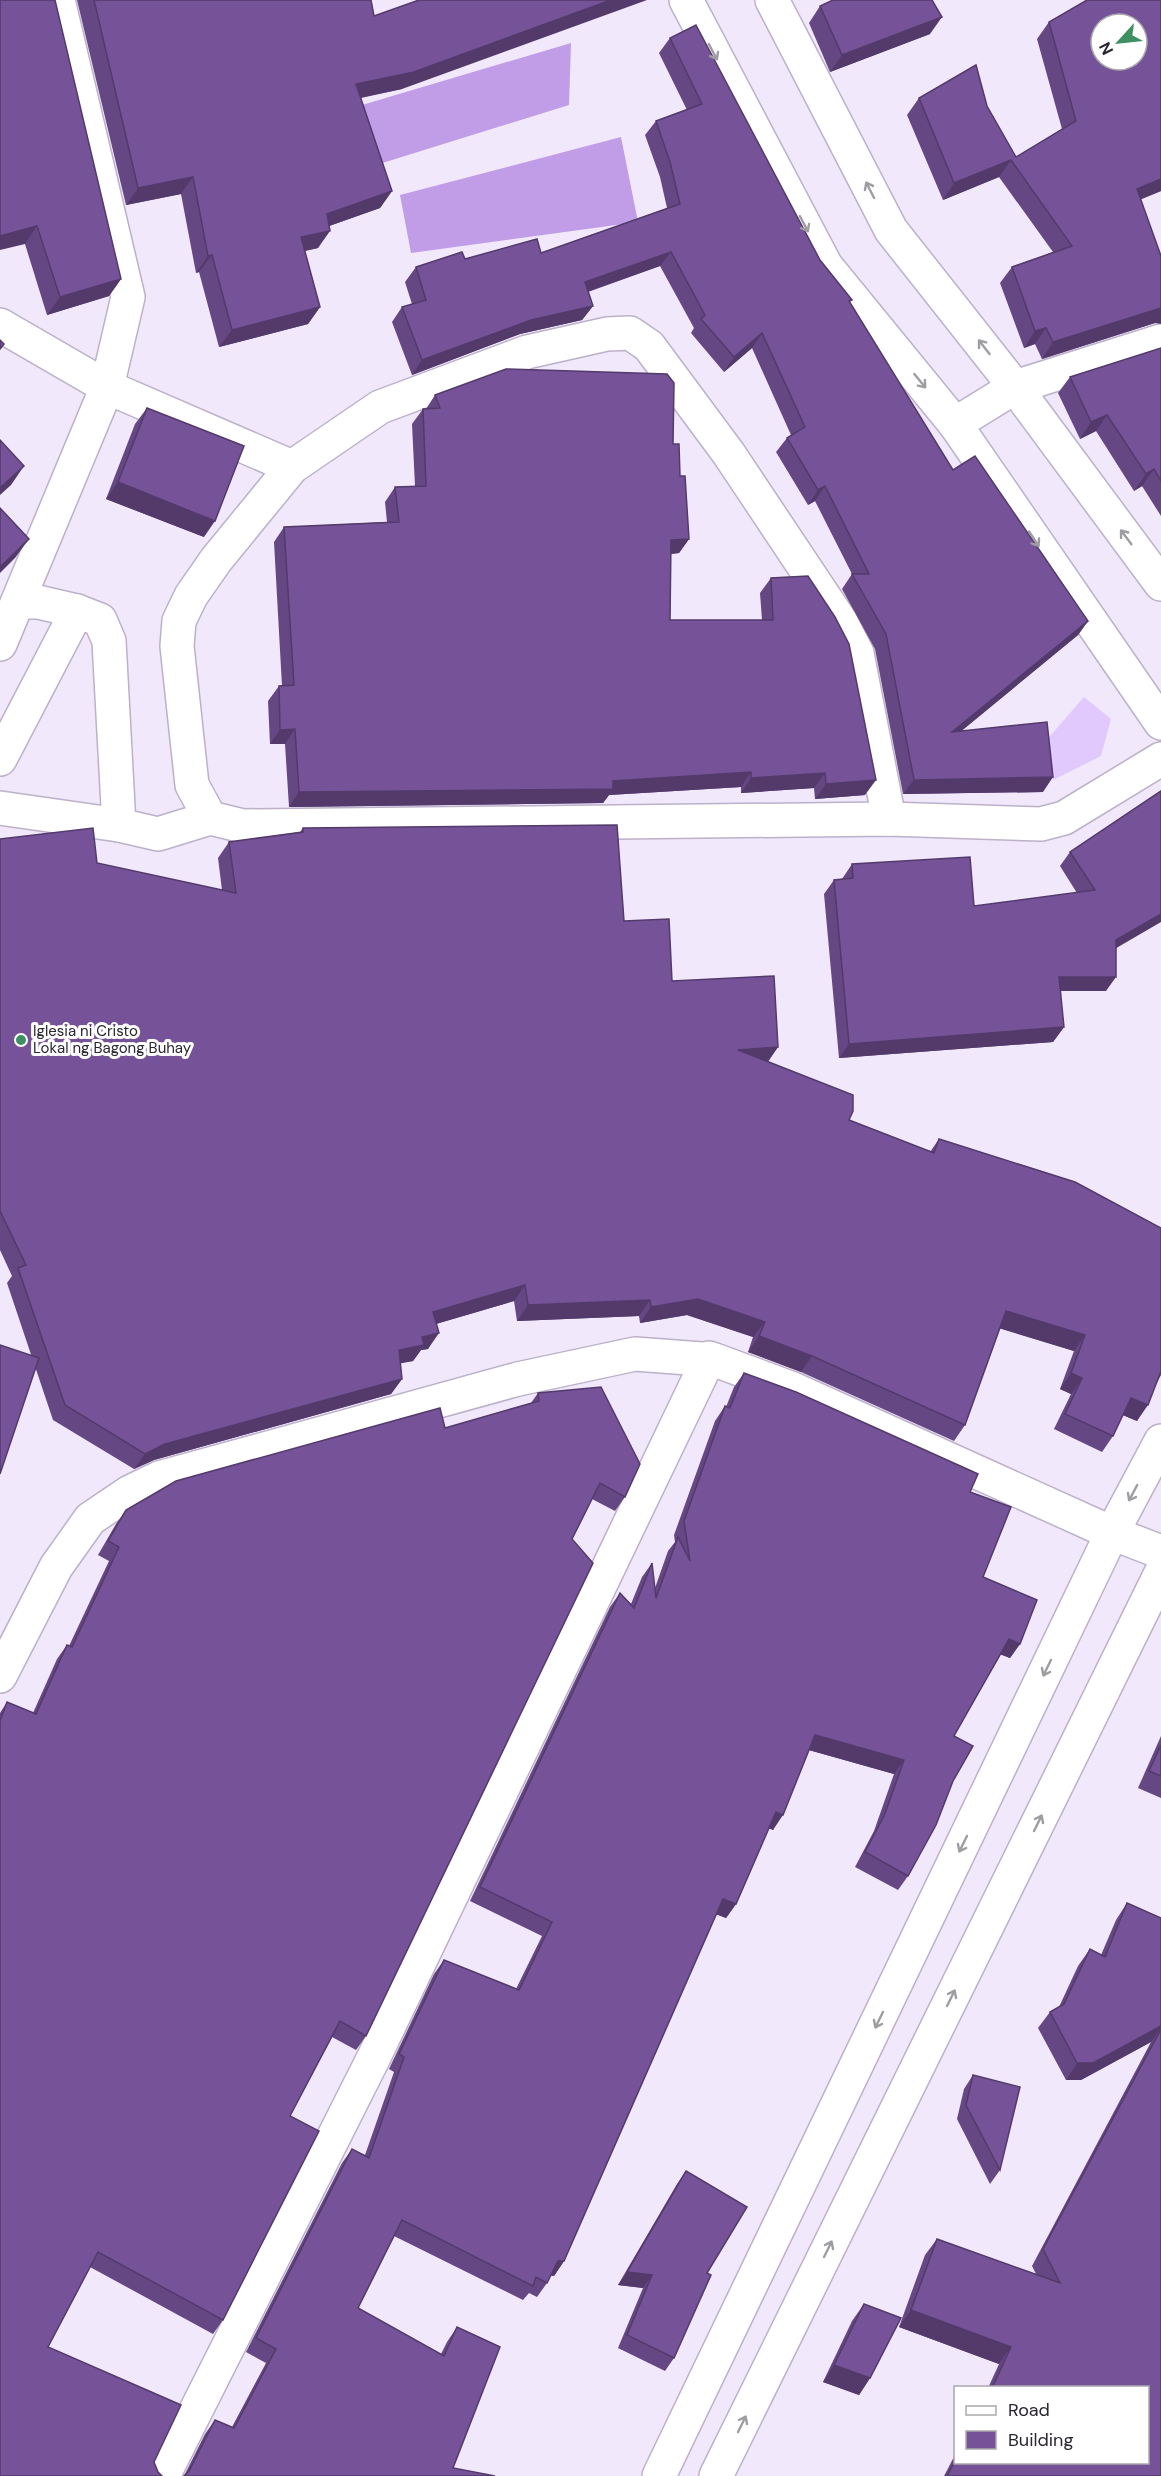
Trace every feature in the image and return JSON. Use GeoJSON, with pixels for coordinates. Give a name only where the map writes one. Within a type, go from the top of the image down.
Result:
{"type":"FeatureCollection","features":[{"type":"Feature","properties":{"kind":"street"},"geometry":{"type":"LineString","coordinates":[[0,644],[107,387],[128,297],[58,0]]}},
{"type":"Feature","properties":{"kind":"street"},"geometry":{"type":"LineString","coordinates":[[686,0],[826,266],[955,424],[1161,723]]}},
{"type":"Feature","properties":{"kind":"street"},"geometry":{"type":"LineString","coordinates":[[772,0],[891,230],[1015,387],[1161,584]]}},
{"type":"Feature","properties":{"kind":"street"},"geometry":{"type":"LineString","coordinates":[[0,325],[107,387],[292,467]]}},
{"type":"Feature","properties":{"kind":"street"},"geometry":{"type":"LineString","coordinates":[[210,818],[192,786],[177,646],[179,621],[191,596],[216,560],[292,467],[380,407],[527,352],[607,334],[630,333],[649,346],[729,454],[841,622],[857,653],[889,819]]}},
{"type":"Feature","properties":{"kind":"street"},"geometry":{"type":"LineString","coordinates":[[955,424],[1015,387],[1161,342]]}},
{"type":"Feature","properties":{"kind":"street"},"geometry":{"type":"LineString","coordinates":[[18,602],[38,602],[77,611],[100,620],[109,641],[119,825]]}},
{"type":"Feature","properties":{"kind":"street"},"geometry":{"type":"LineString","coordinates":[[0,759],[77,611]]}},
{"type":"Feature","properties":{"kind":"street"},"geometry":{"type":"LineString","coordinates":[[0,808],[119,825],[158,834],[210,818],[243,826],[889,819],[1041,824],[1064,818],[1161,759]]}},
{"type":"Feature","properties":{"kind":"street"},"geometry":{"type":"LineString","coordinates":[[0,1676],[56,1567],[90,1519],[130,1492],[159,1478],[518,1379],[635,1353],[709,1358],[793,1389],[1112,1533],[1161,1552]]}},
{"type":"Feature","properties":{"kind":"street"},"geometry":{"type":"LineString","coordinates":[[163,2476],[363,2080],[709,1358]]}},
{"type":"Feature","properties":{"kind":"street"},"geometry":{"type":"LineString","coordinates":[[659,2476],[1112,1533],[1161,1441]]}},
{"type":"Feature","properties":{"kind":"street"},"geometry":{"type":"LineString","coordinates":[[716,2476],[1161,1573]]}},
{"type":"Feature","properties":{"kind":"shaded area"},"geometry":{"type":"Polygon","coordinates":[[[571,43],[569,105],[376,165],[352,108],[571,43]]]}},
{"type":"Feature","properties":{"kind":"shaded area"},"geometry":{"type":"Polygon","coordinates":[[[621,137],[638,222],[411,253],[400,195],[621,137]]]}},
{"type":"Feature","properties":{"kind":"shaded area"},"geometry":{"type":"Polygon","coordinates":[[[1084,697],[1111,719],[1101,756],[1053,780],[1037,751],[1084,697]]]}},
{"type":"Feature","properties":{"kind":"building"},"geometry":{"type":"Polygon","coordinates":[[[0,0],[55,0],[121,279],[60,297],[37,226],[0,236],[0,0]]]}},
{"type":"Feature","properties":{"kind":"building"},"geometry":{"type":"Polygon","coordinates":[[[94,0],[371,0],[374,16],[419,0],[611,0],[414,72],[356,84],[392,191],[327,214],[330,231],[301,237],[320,307],[232,330],[212,255],[208,256],[193,177],[138,188],[94,0]]]}},
{"type":"Feature","properties":{"kind":"building"},"geometry":{"type":"Polygon","coordinates":[[[833,0],[932,0],[942,17],[842,55],[820,6],[833,0]]]}},
{"type":"Feature","properties":{"kind":"building"},"geometry":{"type":"Polygon","coordinates":[[[1087,0],[1161,0],[1161,179],[1137,189],[1161,256],[1161,308],[1053,342],[1046,328],[1035,331],[1012,267],[1072,246],[1011,160],[954,183],[919,98],[976,65],[987,106],[1016,157],[1076,121],[1049,22],[1087,0]]]}},
{"type":"Feature","properties":{"kind":"building"},"geometry":{"type":"Polygon","coordinates":[[[696,25],[820,260],[852,300],[849,301],[953,470],[975,456],[1088,621],[952,732],[1047,722],[1053,777],[914,780],[886,634],[852,574],[869,574],[825,486],[818,490],[787,438],[805,427],[762,333],[734,357],[701,319],[705,315],[671,252],[585,282],[593,306],[531,320],[422,360],[402,307],[426,300],[416,267],[462,252],[465,259],[537,239],[541,253],[680,204],[670,162],[656,121],[702,104],[670,38],[696,25]]]}},
{"type":"Feature","properties":{"kind":"building"},"geometry":{"type":"Polygon","coordinates":[[[1161,348],[1161,481],[1154,469],[1146,474],[1107,415],[1091,422],[1070,377],[1161,348]]]}},
{"type":"Feature","properties":{"kind":"building"},"geometry":{"type":"Polygon","coordinates":[[[506,369],[667,374],[674,383],[673,444],[679,444],[680,476],[685,476],[689,539],[671,540],[670,620],[773,620],[771,578],[808,576],[835,617],[849,644],[876,780],[826,784],[825,773],[751,778],[751,772],[613,781],[613,789],[299,792],[295,729],[280,730],[279,686],[294,685],[284,527],[399,522],[395,487],[426,486],[423,409],[440,408],[435,395],[506,369]]]}},
{"type":"Feature","properties":{"kind":"building"},"geometry":{"type":"Polygon","coordinates":[[[147,408],[244,446],[215,521],[118,482],[147,408]]]}},
{"type":"Feature","properties":{"kind":"building"},"geometry":{"type":"Polygon","coordinates":[[[0,440],[24,466],[0,488],[0,440]]]}},
{"type":"Feature","properties":{"kind":"building"},"geometry":{"type":"Polygon","coordinates":[[[0,508],[29,539],[0,567],[0,508]]]}},
{"type":"Feature","properties":{"kind":"building"},"geometry":{"type":"Polygon","coordinates":[[[1161,791],[1161,914],[1116,940],[1116,977],[1059,977],[1064,1027],[849,1044],[834,880],[853,878],[852,864],[970,857],[974,906],[1095,890],[1070,852],[1161,791]]]}},
{"type":"Feature","properties":{"kind":"building"},"geometry":{"type":"Polygon","coordinates":[[[617,825],[624,921],[669,919],[672,981],[774,976],[778,1047],[738,1050],[853,1095],[853,1111],[849,1120],[934,1153],[939,1139],[1075,1182],[1161,1228],[1161,1371],[1148,1405],[1131,1398],[1113,1436],[1065,1414],[1082,1378],[1071,1373],[1085,1335],[1006,1311],[965,1425],[812,1356],[759,1336],[765,1322],[698,1299],[651,1307],[650,1300],[528,1305],[525,1285],[433,1312],[439,1333],[422,1337],[424,1345],[399,1350],[402,1379],[165,1444],[145,1454],[65,1405],[18,1268],[26,1265],[0,1211],[0,839],[93,828],[97,863],[236,893],[229,842],[303,832],[303,828],[617,825]]]}},
{"type":"Feature","properties":{"kind":"building"},"geometry":{"type":"Polygon","coordinates":[[[0,1345],[39,1358],[0,1474],[0,1345]]]}},
{"type":"Feature","properties":{"kind":"building"},"geometry":{"type":"Polygon","coordinates":[[[744,1373],[796,1392],[978,1474],[970,1492],[1011,1507],[983,1577],[1037,1600],[1020,1644],[1009,1639],[954,1736],[973,1746],[953,1781],[936,1825],[908,1876],[865,1852],[884,1816],[904,1760],[815,1735],[783,1815],[776,1812],[736,1904],[723,1899],[564,2261],[558,2261],[547,2283],[536,2277],[533,2286],[402,2220],[358,2308],[444,2356],[457,2327],[500,2347],[453,2468],[495,2476],[184,2476],[189,2471],[215,2420],[234,2428],[276,2349],[256,2338],[352,2149],[369,2158],[404,2057],[399,2054],[444,1960],[519,1990],[552,1922],[480,1887],[620,1593],[634,1608],[652,1563],[656,1598],[678,1537],[690,1561],[684,1521],[725,1406],[730,1408],[744,1373]]]}},
{"type":"Feature","properties":{"kind":"building"},"geometry":{"type":"Polygon","coordinates":[[[601,1387],[640,1464],[625,1497],[600,1483],[572,1539],[593,1563],[366,2036],[340,2021],[290,2116],[319,2131],[223,2320],[98,2252],[48,2347],[181,2405],[154,2462],[162,2476],[0,2476],[0,1721],[7,1702],[36,1714],[67,1645],[72,1647],[119,1547],[108,1541],[126,1510],[176,1481],[440,1408],[445,1428],[539,1401],[538,1393],[601,1387]]]}},
{"type":"Feature","properties":{"kind":"building"},"geometry":{"type":"Polygon","coordinates":[[[1161,1745],[1161,1776],[1149,1771],[1161,1745]]]}},
{"type":"Feature","properties":{"kind":"building"},"geometry":{"type":"Polygon","coordinates":[[[1127,1903],[1161,1918],[1161,2026],[1093,2063],[1077,2063],[1050,2012],[1064,2004],[1090,1949],[1105,1957],[1127,1903]]]}},
{"type":"Feature","properties":{"kind":"building"},"geometry":{"type":"Polygon","coordinates":[[[1161,2029],[1161,2476],[947,2476],[954,2463],[1149,2464],[1149,2386],[993,2386],[1011,2347],[911,2310],[937,2239],[1060,2283],[1043,2249],[1161,2029]]]}},
{"type":"Feature","properties":{"kind":"building"},"geometry":{"type":"Polygon","coordinates":[[[973,2075],[1020,2087],[1000,2170],[966,2105],[973,2075]]]}},
{"type":"Feature","properties":{"kind":"building"},"geometry":{"type":"Polygon","coordinates":[[[686,2171],[747,2207],[707,2273],[711,2275],[674,2358],[627,2335],[652,2275],[627,2272],[686,2171]]]}},
{"type":"Feature","properties":{"kind":"building"},"geometry":{"type":"Polygon","coordinates":[[[864,2304],[901,2318],[870,2378],[834,2365],[864,2304]]]}},
{"type":"Feature","properties":{"kind":"place","name":"Iglesia ni Cristo Lokal ng Bagong Buhay"},"geometry":{"type":"Point","coordinates":[21,1040]}}]}
